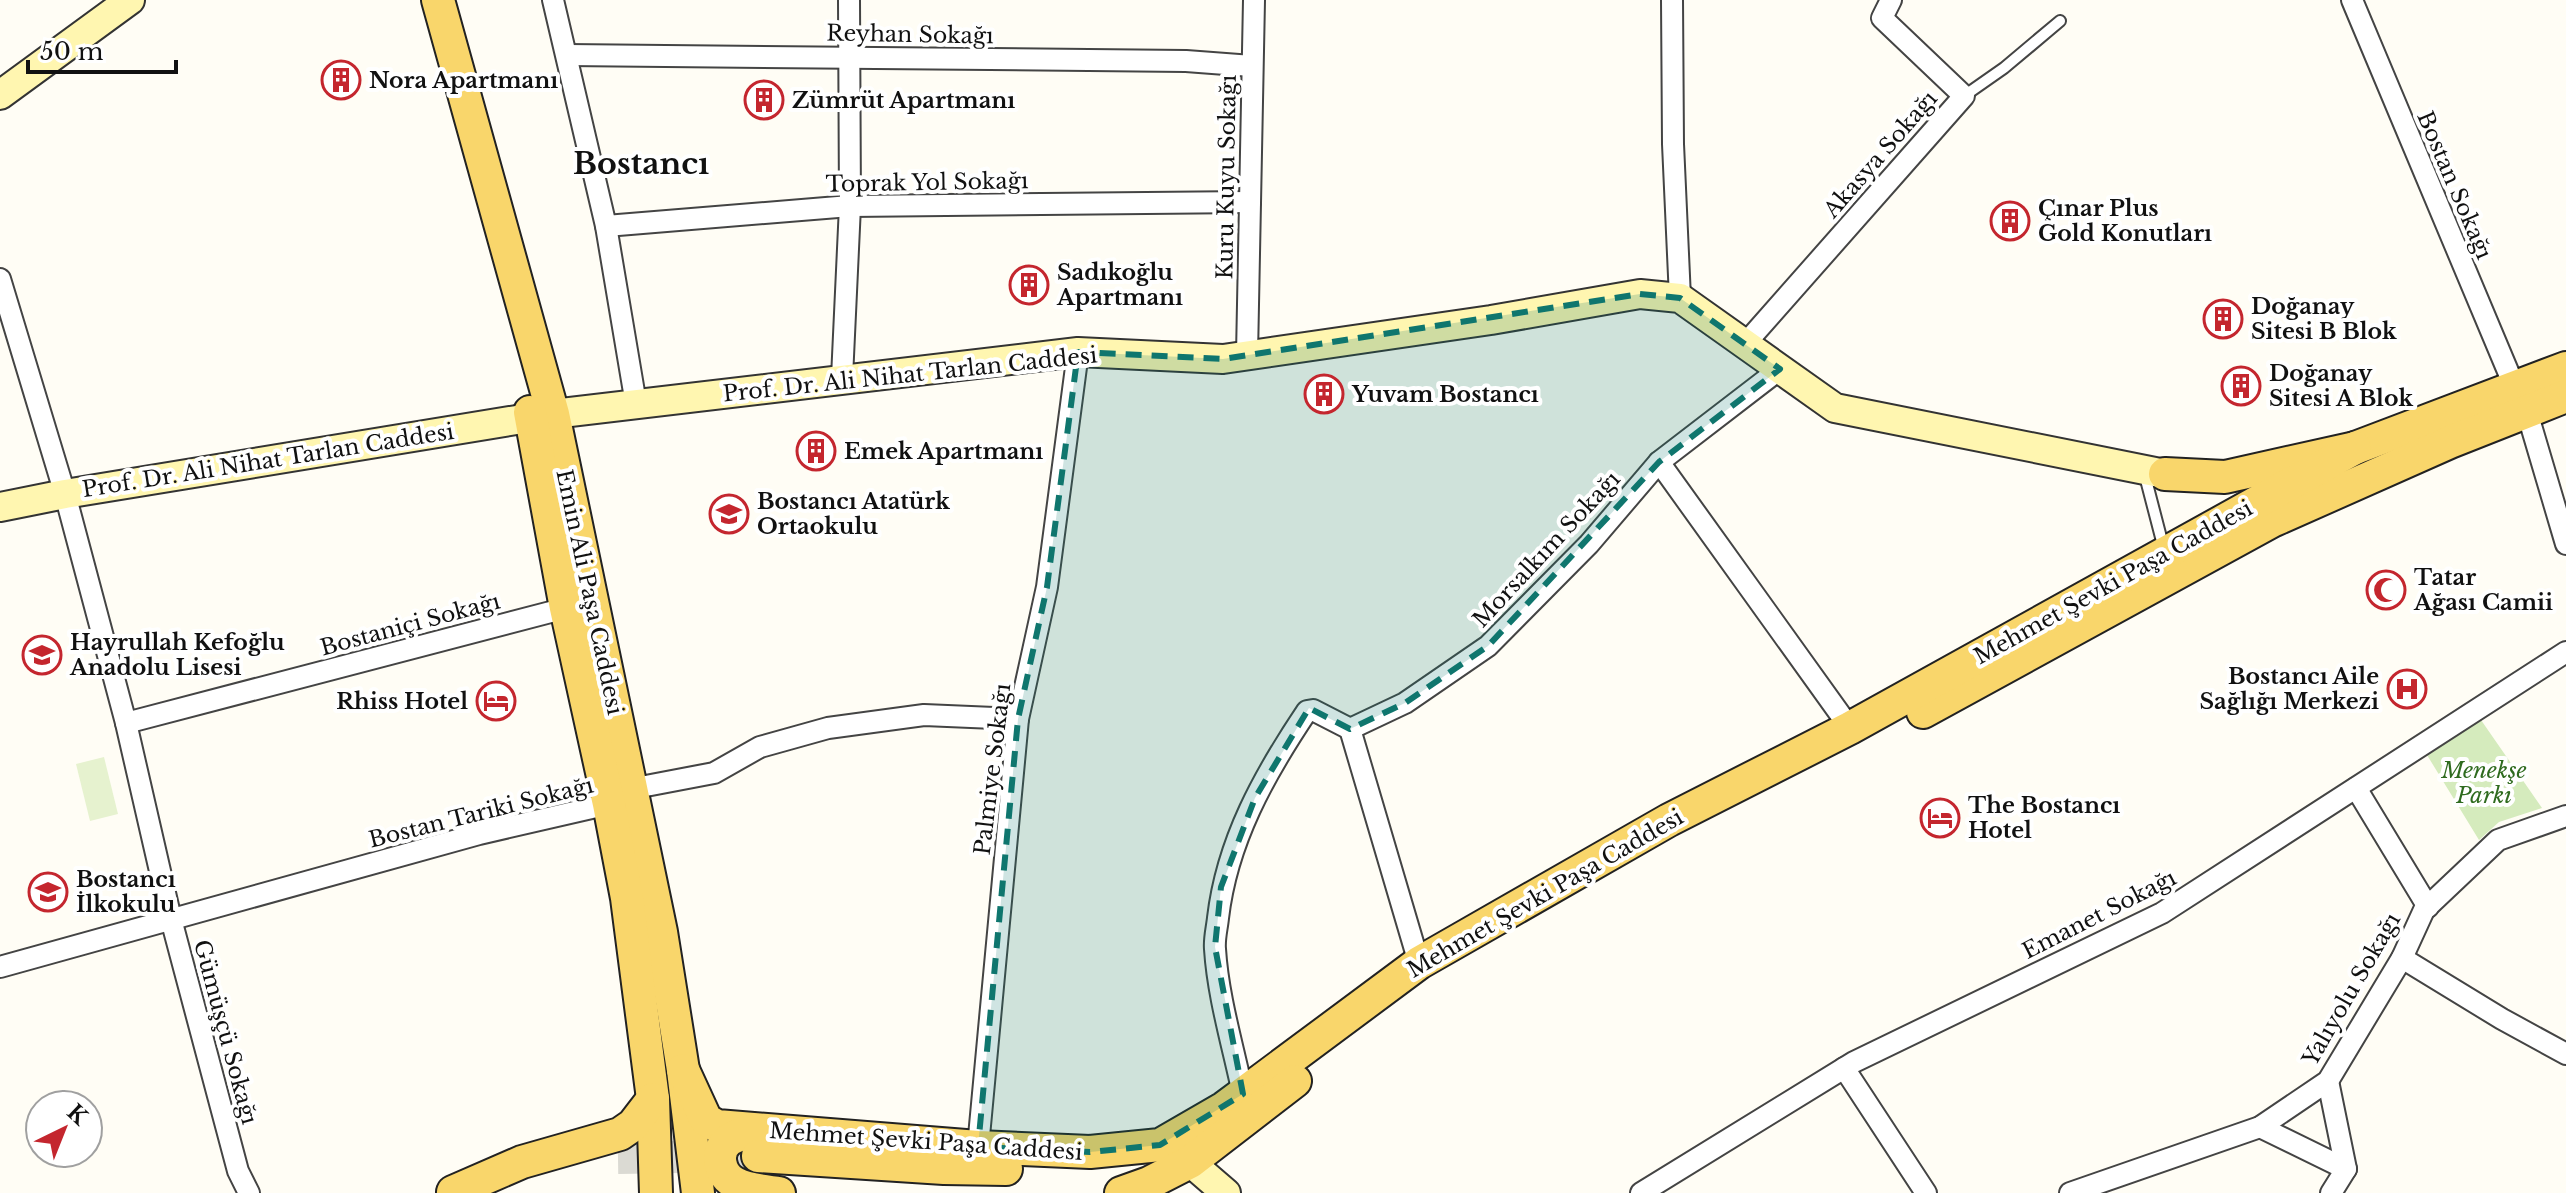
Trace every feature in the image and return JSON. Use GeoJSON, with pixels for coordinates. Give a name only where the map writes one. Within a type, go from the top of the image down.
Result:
{"type":"FeatureCollection","features":[{"type":"Feature","properties":{"kind":"main road"},"geometry":{"type":"LineString","coordinates":[[0,95],[130,0]]}},
{"type":"Feature","properties":{"kind":"main road","name":"Emin Ali Paşa Caddesi"},"geometry":{"type":"LineString","coordinates":[[418,0],[542,416],[566,608],[661,932],[683,1070],[695,1193]]}},
{"type":"Feature","properties":{"kind":"main road","name":"Emin Ali Paşa Caddesi"},"geometry":{"type":"LineString","coordinates":[[438,0],[542,416],[620,797],[627,898],[653,1099],[656,1180]]}},
{"type":"Feature","properties":{"kind":"main road","name":"Prof. Dr. Ali Nihat Tarlan Caddesi"},"geometry":{"type":"LineString","coordinates":[[0,507],[542,416],[1078,352],[1223,359],[1491,320],[1640,294],[1680,298],[1835,408],[2154,472]]}},
{"type":"Feature","properties":{"kind":"main road"},"geometry":{"type":"LineString","coordinates":[[2154,472],[2258,516],[2450,442],[2521,400],[2566,368]]}},
{"type":"Feature","properties":{"kind":"main road"},"geometry":{"type":"LineString","coordinates":[[2154,472],[2225,477],[2355,448],[2521,400],[2566,396]]}},
{"type":"Feature","properties":{"kind":"main road","name":"Mehmet Şevki Paşa Caddesi"},"geometry":{"type":"LineString","coordinates":[[1121,1193],[1190,1162],[1427,979],[1510,928],[1681,835],[1861,746],[2258,516],[2355,448]]}},
{"type":"Feature","properties":{"kind":"main road","name":"Mehmet Şevki Paşa Caddesi"},"geometry":{"type":"LineString","coordinates":[[683,1070],[706,1120],[756,1143],[1090,1152],[1160,1145],[1198,1125],[1243,1094],[1419,963],[1669,820],[1850,728],[2165,552],[2258,516]]}},
{"type":"Feature","properties":{"kind":"main road"},"geometry":{"type":"LineString","coordinates":[[451,1193],[522,1162],[620,1134],[633,1125],[653,1099]]}},
{"type":"Feature","properties":{"kind":"main road"},"geometry":{"type":"LineString","coordinates":[[779,1193],[731,1182],[719,1162],[723,1146],[729,1140],[944,1168],[1092,1169],[1113,1168],[1133,1162],[1160,1145],[1190,1162],[1226,1193]]}},
{"type":"Feature","properties":{"kind":"main road"},"geometry":{"type":"LineString","coordinates":[[451,1193],[618,1158]]}},
{"type":"Feature","properties":{"kind":"main road"},"geometry":{"type":"LineString","coordinates":[[656,1180],[695,1193]]}},
{"type":"Feature","properties":{"kind":"street"},"geometry":{"type":"LineString","coordinates":[[553,0],[606,226],[636,404]]}},
{"type":"Feature","properties":{"kind":"street"},"geometry":{"type":"LineString","coordinates":[[842,378],[850,206],[849,0]]}},
{"type":"Feature","properties":{"kind":"street","name":"Kuru Kuyu Sokağı"},"geometry":{"type":"LineString","coordinates":[[1247,355],[1254,0]]}},
{"type":"Feature","properties":{"kind":"street"},"geometry":{"type":"LineString","coordinates":[[1672,0],[1673,144],[1680,298]]}},
{"type":"Feature","properties":{"kind":"street","name":"Akasya Sokağı"},"geometry":{"type":"LineString","coordinates":[[1745,344],[1964,96],[1882,18],[1891,0]]}},
{"type":"Feature","properties":{"kind":"street","name":"Bostan Sokağı"},"geometry":{"type":"LineString","coordinates":[[2352,0],[2521,400],[2566,544]]}},
{"type":"Feature","properties":{"kind":"street","name":"Reyhan Sokağı"},"geometry":{"type":"LineString","coordinates":[[567,55],[1186,61],[1252,66]]}},
{"type":"Feature","properties":{"kind":"street","name":"Toprak Yol Sokağı"},"geometry":{"type":"LineString","coordinates":[[606,226],[850,206],[1250,202]]}},
{"type":"Feature","properties":{"kind":"street","name":"Gümüşçü Sokağı"},"geometry":{"type":"LineString","coordinates":[[0,279],[65,494],[126,723],[171,919],[238,1171],[249,1193]]}},
{"type":"Feature","properties":{"kind":"street","name":"Palmiye Sokağı"},"geometry":{"type":"LineString","coordinates":[[978,1147],[1018,719],[1047,587],[1078,352]]}},
{"type":"Feature","properties":{"kind":"street","name":"Morsalkım Sokağı"},"geometry":{"type":"LineString","coordinates":[[1350,729],[1405,703],[1488,646],[1589,544],[1659,462],[1780,369]]}},
{"type":"Feature","properties":{"kind":"street"},"geometry":{"type":"LineString","coordinates":[[1659,462],[1850,728]]}},
{"type":"Feature","properties":{"kind":"street","name":"Bostaniçi Sokağı"},"geometry":{"type":"LineString","coordinates":[[126,723],[566,608]]}},
{"type":"Feature","properties":{"kind":"street","name":"Emanet Sokağı"},"geometry":{"type":"LineString","coordinates":[[1641,1193],[1844,1068],[2162,913],[2566,652]]}},
{"type":"Feature","properties":{"kind":"street"},"geometry":{"type":"LineString","coordinates":[[1243,1094],[1215,947],[1221,887],[1233,847],[1272,763],[1307,711],[1313,710],[1350,729],[1419,963]]}},
{"type":"Feature","properties":{"kind":"street","name":"Bostan Tariki Sokağı"},"geometry":{"type":"LineString","coordinates":[[0,967],[479,834],[714,773],[760,747],[828,728],[924,715],[1018,719]]}},
{"type":"Feature","properties":{"kind":"street"},"geometry":{"type":"LineString","coordinates":[[2356,788],[2428,907]]}},
{"type":"Feature","properties":{"kind":"street","name":"Yalıyolu Sokağı"},"geometry":{"type":"LineString","coordinates":[[2070,1193],[2260,1127],[2328,1081],[2402,958],[2428,907],[2498,840],[2566,816]]}},
{"type":"Feature","properties":{"kind":"street"},"geometry":{"type":"LineString","coordinates":[[2402,958],[2566,1054]]}},
{"type":"Feature","properties":{"kind":"street"},"geometry":{"type":"LineString","coordinates":[[1844,1068],[1926,1193]]}},
{"type":"Feature","properties":{"kind":"street"},"geometry":{"type":"LineString","coordinates":[[2328,1081],[2346,1169],[2331,1193]]}},
{"type":"Feature","properties":{"kind":"street"},"geometry":{"type":"LineString","coordinates":[[2260,1127],[2346,1169]]}},
{"type":"Feature","properties":{"kind":"lane"},"geometry":{"type":"LineString","coordinates":[[1964,96],[2004,68],[2060,21]]}},
{"type":"Feature","properties":{"kind":"lane"},"geometry":{"type":"LineString","coordinates":[[2154,472],[2165,552]]}},
{"type":"Feature","properties":{"kind":"highlighted area"},"geometry":{"type":"Polygon","coordinates":[[[1640,294],[1680,298],[1780,369],[1659,462],[1488,646],[1405,703],[1350,729],[1309,708],[1255,798],[1221,887],[1215,947],[1243,1094],[1160,1145],[1090,1152],[978,1147],[1018,719],[1047,587],[1078,352],[1223,359],[1640,294]]]}},
{"type":"Feature","properties":{"kind":"green space","name":"Menekşe Parkı"},"geometry":{"type":"Polygon","coordinates":[[[2481,720],[2542,808],[2499,822],[2479,840],[2427,755],[2481,720]]]}},
{"type":"Feature","properties":{"kind":"green space"},"geometry":{"type":"Polygon","coordinates":[[[104,757],[118,814],[90,821],[76,764],[104,757]]]}},
{"type":"Feature","properties":{"kind":"tunnel"},"geometry":{"type":"LineString","coordinates":[[618,1158],[758,1156]]}},
{"type":"Feature","properties":{"kind":"place","name":"Nora Apartmanı"},"geometry":{"type":"Point","coordinates":[341,80]}},
{"type":"Feature","properties":{"kind":"place","name":"Zümrüt Apartmanı"},"geometry":{"type":"Point","coordinates":[764,100]}},
{"type":"Feature","properties":{"kind":"place","name":"Çınar Plus Gold Konutları"},"geometry":{"type":"Point","coordinates":[2010,221]}},
{"type":"Feature","properties":{"kind":"place","name":"Sadıkoğlu Apartmanı"},"geometry":{"type":"Point","coordinates":[1029,285]}},
{"type":"Feature","properties":{"kind":"place","name":"Doğanay Sitesi B Blok"},"geometry":{"type":"Point","coordinates":[2223,319]}},
{"type":"Feature","properties":{"kind":"place","name":"Doğanay Sitesi A Blok"},"geometry":{"type":"Point","coordinates":[2241,386]}},
{"type":"Feature","properties":{"kind":"place","name":"Yuvam Bostancı"},"geometry":{"type":"Point","coordinates":[1324,394]}},
{"type":"Feature","properties":{"kind":"place","name":"Emek Apartmanı"},"geometry":{"type":"Point","coordinates":[816,451]}},
{"type":"Feature","properties":{"kind":"place","name":"Bostancı Atatürk Ortaokulu"},"geometry":{"type":"Point","coordinates":[729,514]}},
{"type":"Feature","properties":{"kind":"place","name":"Tatar Ağası Camii"},"geometry":{"type":"Point","coordinates":[2386,590]}},
{"type":"Feature","properties":{"kind":"place","name":"Hayrullah Kefoğlu Anadolu Lisesi"},"geometry":{"type":"Point","coordinates":[42,655]}},
{"type":"Feature","properties":{"kind":"place","name":"Bostancı Aile Sağlığı Merkezi"},"geometry":{"type":"Point","coordinates":[2407,689]}},
{"type":"Feature","properties":{"kind":"place","name":"Rhiss Hotel"},"geometry":{"type":"Point","coordinates":[496,701]}},
{"type":"Feature","properties":{"kind":"place","name":"The Bostancı Hotel"},"geometry":{"type":"Point","coordinates":[1940,818]}},
{"type":"Feature","properties":{"kind":"place","name":"Bostancı İlkokulu"},"geometry":{"type":"Point","coordinates":[48,892]}},
{"type":"Feature","properties":{"kind":"district","name":"Bostancı"},"geometry":{"type":"Point","coordinates":[641,164]}}]}
